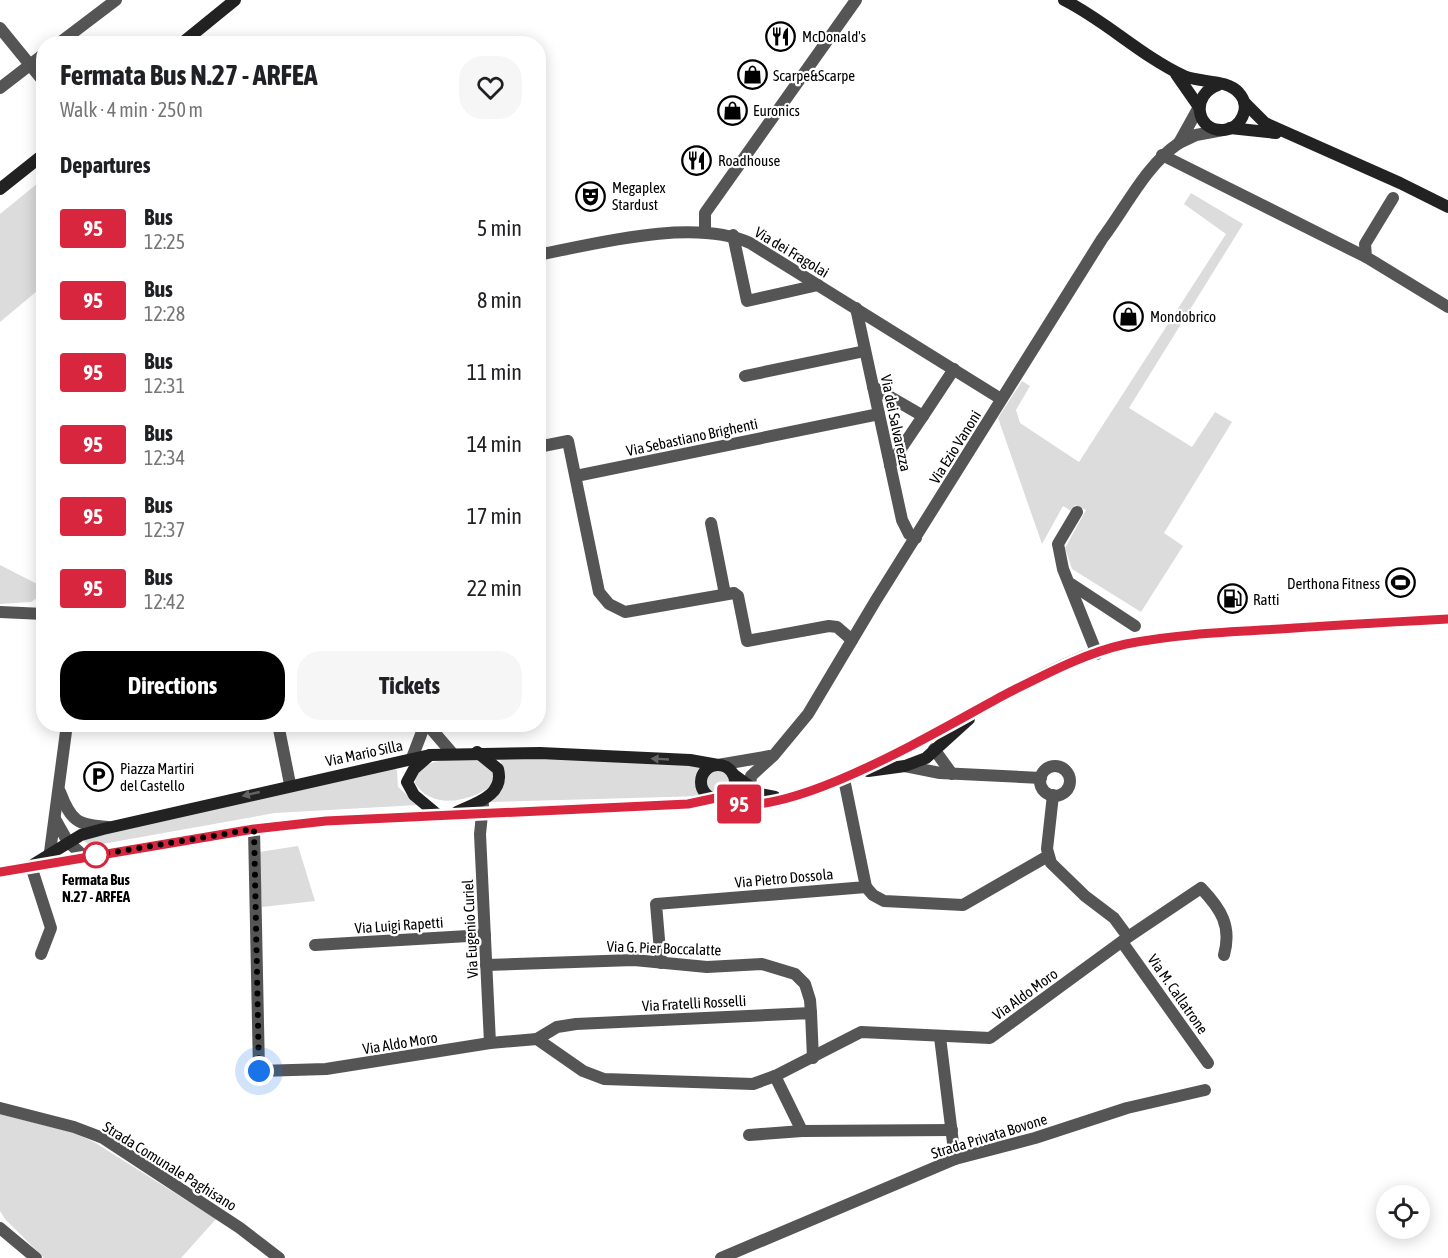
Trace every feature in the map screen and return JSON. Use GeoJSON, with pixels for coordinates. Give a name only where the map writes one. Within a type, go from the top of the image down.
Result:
{"type":"FeatureCollection","features":[{"type":"Feature","properties":{"kind":"street"},"geometry":{"type":"LineString","coordinates":[[69,36],[116,0]]}},
{"type":"Feature","properties":{"kind":"street"},"geometry":{"type":"LineString","coordinates":[[191,36],[235,0]]}},
{"type":"Feature","properties":{"kind":"street"},"geometry":{"type":"LineString","coordinates":[[705,232],[705,213],[856,0]]}},
{"type":"Feature","properties":{"kind":"street"},"geometry":{"type":"LineString","coordinates":[[1064,0],[1089,13],[1185,76],[1233,88],[1265,123],[1448,207]]}},
{"type":"Feature","properties":{"kind":"street"},"geometry":{"type":"LineString","coordinates":[[0,28],[36,72]]}},
{"type":"Feature","properties":{"kind":"street"},"geometry":{"type":"LineString","coordinates":[[0,88],[36,60]]}},
{"type":"Feature","properties":{"kind":"street"},"geometry":{"type":"LineString","coordinates":[[1172,69],[1199,107],[1204,121],[1216,129],[1266,130],[1292,136]]}},
{"type":"Feature","properties":{"kind":"street"},"geometry":{"type":"LineString","coordinates":[[1179,144],[1204,93],[1218,85]]}},
{"type":"Feature","properties":{"kind":"street"},"geometry":{"type":"LineString","coordinates":[[1227,129],[1243,115],[1244,102]]}},
{"type":"Feature","properties":{"kind":"street","name":"Via Ezio Vanoni"},"geometry":{"type":"LineString","coordinates":[[750,787],[751,776],[774,755],[808,714],[1102,239],[1162,155],[1196,135],[1227,129]]}},
{"type":"Feature","properties":{"kind":"street"},"geometry":{"type":"LineString","coordinates":[[1162,155],[1366,257],[1448,307]]}},
{"type":"Feature","properties":{"kind":"street"},"geometry":{"type":"LineString","coordinates":[[0,189],[36,160]]}},
{"type":"Feature","properties":{"kind":"street"},"geometry":{"type":"LineString","coordinates":[[1366,257],[1365,244],[1393,198]]}},
{"type":"Feature","properties":{"kind":"street","name":"Via dei Fragolai"},"geometry":{"type":"LineString","coordinates":[[546,254],[671,233],[705,232],[733,235],[1001,399]]}},
{"type":"Feature","properties":{"kind":"street"},"geometry":{"type":"LineString","coordinates":[[733,235],[747,301],[818,285]]}},
{"type":"Feature","properties":{"kind":"street","name":"Via dei Salvarezza"},"geometry":{"type":"LineString","coordinates":[[856,309],[902,520],[909,534],[916,538]]}},
{"type":"Feature","properties":{"kind":"street"},"geometry":{"type":"LineString","coordinates":[[745,376],[865,351]]}},
{"type":"Feature","properties":{"kind":"street"},"geometry":{"type":"LineString","coordinates":[[890,465],[954,369]]}},
{"type":"Feature","properties":{"kind":"street"},"geometry":{"type":"LineString","coordinates":[[873,387],[923,416]]}},
{"type":"Feature","properties":{"kind":"street","name":"Via Sebastiano Brighenti"},"geometry":{"type":"LineString","coordinates":[[576,476],[879,414]]}},
{"type":"Feature","properties":{"kind":"street"},"geometry":{"type":"LineString","coordinates":[[546,445],[568,441],[599,592],[609,604],[625,612],[734,593],[738,596],[747,641],[829,626],[837,627],[852,640]]}},
{"type":"Feature","properties":{"kind":"street"},"geometry":{"type":"LineString","coordinates":[[1077,512],[1058,544],[1070,584],[1097,654]]}},
{"type":"Feature","properties":{"kind":"street"},"geometry":{"type":"LineString","coordinates":[[711,523],[725,594]]}},
{"type":"Feature","properties":{"kind":"street"},"geometry":{"type":"LineString","coordinates":[[1070,584],[1135,626]]}},
{"type":"Feature","properties":{"kind":"street"},"geometry":{"type":"LineString","coordinates":[[0,612],[36,614]]}},
{"type":"Feature","properties":{"kind":"street"},"geometry":{"type":"LineString","coordinates":[[774,755],[755,761],[707,768],[701,782],[707,795],[725,804],[746,804],[785,798],[844,779],[864,771],[916,741],[1060,666],[1125,644],[1208,633],[1448,619]]}},
{"type":"Feature","properties":{"kind":"street"},"geometry":{"type":"LineString","coordinates":[[911,764],[934,749],[983,706]]}},
{"type":"Feature","properties":{"kind":"street"},"geometry":{"type":"LineString","coordinates":[[50,852],[66,732]]}},
{"type":"Feature","properties":{"kind":"street"},"geometry":{"type":"LineString","coordinates":[[280,732],[290,784]]}},
{"type":"Feature","properties":{"kind":"street"},"geometry":{"type":"LineString","coordinates":[[412,758],[423,732]]}},
{"type":"Feature","properties":{"kind":"street"},"geometry":{"type":"LineString","coordinates":[[433,732],[452,753]]}},
{"type":"Feature","properties":{"kind":"street"},"geometry":{"type":"LineString","coordinates":[[916,741],[934,749],[952,774]]}},
{"type":"Feature","properties":{"kind":"street"},"geometry":{"type":"LineString","coordinates":[[911,764],[911,754],[916,741]]}},
{"type":"Feature","properties":{"kind":"street"},"geometry":{"type":"LineString","coordinates":[[453,814],[496,790],[500,777],[494,764],[477,752]]}},
{"type":"Feature","properties":{"kind":"street","name":"Via Mario Silla"},"geometry":{"type":"LineString","coordinates":[[31,866],[50,852],[81,835],[290,784],[430,755],[477,752],[690,760],[718,765]]}},
{"type":"Feature","properties":{"kind":"street"},"geometry":{"type":"LineString","coordinates":[[430,755],[414,769],[407,782],[414,795],[438,815]]}},
{"type":"Feature","properties":{"kind":"street"},"geometry":{"type":"LineString","coordinates":[[864,771],[911,764],[952,774],[1041,778]]}},
{"type":"Feature","properties":{"kind":"street"},"geometry":{"type":"LineString","coordinates":[[718,765],[726,767],[760,794],[785,798]]}},
{"type":"Feature","properties":{"kind":"street"},"geometry":{"type":"LineString","coordinates":[[1059,766],[1068,772],[1069,786],[1063,794],[1053,795],[1045,791],[1041,778],[1050,767],[1059,766]]}},
{"type":"Feature","properties":{"kind":"street"},"geometry":{"type":"LineString","coordinates":[[0,872],[254,829],[326,821],[688,804],[726,796],[733,789],[733,774]]}},
{"type":"Feature","properties":{"kind":"street"},"geometry":{"type":"LineString","coordinates":[[844,779],[866,887],[873,895],[884,901],[963,905],[1048,856],[1053,795]]}},
{"type":"Feature","properties":{"kind":"street"},"geometry":{"type":"LineString","coordinates":[[59,791],[67,811],[76,820],[86,825],[110,827]]}},
{"type":"Feature","properties":{"kind":"street"},"geometry":{"type":"LineString","coordinates":[[480,813],[485,798]]}},
{"type":"Feature","properties":{"kind":"street","name":"Via Eugenio Curiel"},"geometry":{"type":"LineString","coordinates":[[480,813],[490,1043]]}},
{"type":"Feature","properties":{"kind":"street"},"geometry":{"type":"LineString","coordinates":[[55,819],[69,842],[85,857]]}},
{"type":"Feature","properties":{"kind":"street","name":"Via Aldo Moro"},"geometry":{"type":"LineString","coordinates":[[254,829],[259,1071],[326,1069],[490,1043],[537,1039],[583,1071],[604,1079],[753,1084],[813,1058],[861,1032],[990,1038],[1201,888],[1216,904],[1229,937],[1224,955]]}},
{"type":"Feature","properties":{"kind":"street","name":"Via M. Callatrone"},"geometry":{"type":"LineString","coordinates":[[1048,856],[1059,872],[1114,918],[1125,940],[1208,1063]]}},
{"type":"Feature","properties":{"kind":"street"},"geometry":{"type":"LineString","coordinates":[[31,866],[51,928],[41,954]]}},
{"type":"Feature","properties":{"kind":"street","name":"Via Pietro Dossola"},"geometry":{"type":"LineString","coordinates":[[661,963],[656,904],[866,887]]}},
{"type":"Feature","properties":{"kind":"street","name":"Via Luigi Rapetti"},"geometry":{"type":"LineString","coordinates":[[315,945],[485,934]]}},
{"type":"Feature","properties":{"kind":"street","name":"Via G. Pier Boccalatte"},"geometry":{"type":"LineString","coordinates":[[486,964],[634,960],[707,967],[762,964],[781,967],[795,974],[805,984],[811,1013]]}},
{"type":"Feature","properties":{"kind":"street"},"geometry":{"type":"LineString","coordinates":[[811,1013],[813,1058]]}},
{"type":"Feature","properties":{"kind":"street","name":"Via Fratelli Rosselli"},"geometry":{"type":"LineString","coordinates":[[537,1039],[557,1027],[576,1024],[811,1013]]}},
{"type":"Feature","properties":{"kind":"street"},"geometry":{"type":"LineString","coordinates":[[940,1037],[955,1159]]}},
{"type":"Feature","properties":{"kind":"street"},"geometry":{"type":"LineString","coordinates":[[775,1076],[802,1131]]}},
{"type":"Feature","properties":{"kind":"street","name":"Strada Privata Bovone"},"geometry":{"type":"LineString","coordinates":[[721,1258],[955,1159],[1035,1138],[1127,1108],[1205,1090]]}},
{"type":"Feature","properties":{"kind":"street","name":"Strada Comunale Paghisano"},"geometry":{"type":"LineString","coordinates":[[0,1108],[74,1127],[103,1138],[240,1228],[279,1258]]}},
{"type":"Feature","properties":{"kind":"street"},"geometry":{"type":"LineString","coordinates":[[749,1135],[802,1131],[952,1131]]}},
{"type":"Feature","properties":{"kind":"street"},"geometry":{"type":"LineString","coordinates":[[0,1228],[36,1258]]}},
{"type":"Feature","properties":{"kind":"shaded area"},"geometry":{"type":"Polygon","coordinates":[[[36,185],[36,292],[0,322],[0,214],[36,185]]]}},
{"type":"Feature","properties":{"kind":"shaded area"},"geometry":{"type":"Polygon","coordinates":[[[1191,193],[1243,224],[1129,408],[1192,447],[1215,412],[1232,422],[1164,533],[1183,546],[1141,612],[1072,569],[1065,548],[1086,510],[1075,505],[1071,511],[1063,506],[1042,544],[998,418],[1022,381],[1030,386],[1016,410],[1020,423],[1079,462],[1226,234],[1184,204],[1191,193]]]}},
{"type":"Feature","properties":{"kind":"shaded area"},"geometry":{"type":"Polygon","coordinates":[[[0,565],[36,583],[36,599],[31,602],[0,604],[0,565]]]}},
{"type":"Feature","properties":{"kind":"shaded area"},"geometry":{"type":"Polygon","coordinates":[[[496,756],[703,765],[697,781],[698,789],[703,796],[489,802],[500,793],[505,780],[503,768],[496,756]]]}},
{"type":"Feature","properties":{"kind":"shaded area"},"geometry":{"type":"Polygon","coordinates":[[[474,758],[482,761],[495,774],[491,786],[473,796],[451,801],[441,800],[422,792],[415,783],[422,768],[430,764],[448,759],[474,758]]]}},
{"type":"Feature","properties":{"kind":"shaded area"},"geometry":{"type":"Polygon","coordinates":[[[392,768],[397,770],[398,787],[418,805],[275,813],[91,846],[81,839],[392,768]]]}},
{"type":"Feature","properties":{"kind":"shaded area"},"geometry":{"type":"Polygon","coordinates":[[[718,769],[723,770],[729,776],[729,786],[723,792],[718,793],[713,792],[707,786],[706,781],[707,776],[713,770],[718,769]]]}},
{"type":"Feature","properties":{"kind":"shaded area"},"geometry":{"type":"Polygon","coordinates":[[[298,846],[315,901],[262,907],[259,852],[298,846]]]}},
{"type":"Feature","properties":{"kind":"shaded area"},"geometry":{"type":"Polygon","coordinates":[[[0,1114],[74,1133],[94,1142],[216,1219],[181,1258],[44,1258],[5,1219],[0,1211],[0,1114]]]}},
{"type":"Feature","properties":{"kind":"bus line","name":"95"},"geometry":{"type":"LineString","coordinates":[[0,872],[254,829],[326,821],[688,804],[716,798],[725,804],[746,804],[785,798],[817,790],[864,771],[1060,666],[1125,644],[1208,633],[1448,619]]}},
{"type":"Feature","properties":{"kind":"place","name":"McDonald's"},"geometry":{"type":"Point","coordinates":[781,36]}},
{"type":"Feature","properties":{"kind":"place","name":"Scarpe&Scarpe"},"geometry":{"type":"Point","coordinates":[752,75]}},
{"type":"Feature","properties":{"kind":"place","name":"Euronics"},"geometry":{"type":"Point","coordinates":[732,110]}},
{"type":"Feature","properties":{"kind":"place","name":"Roadhouse"},"geometry":{"type":"Point","coordinates":[697,160]}},
{"type":"Feature","properties":{"kind":"place","name":"Megaplex Stardust"},"geometry":{"type":"Point","coordinates":[591,196]}},
{"type":"Feature","properties":{"kind":"place","name":"Mondobrico"},"geometry":{"type":"Point","coordinates":[1129,316]}},
{"type":"Feature","properties":{"kind":"place","name":"Derthona Fitness"},"geometry":{"type":"Point","coordinates":[1401,583]}},
{"type":"Feature","properties":{"kind":"place","name":"Ratti"},"geometry":{"type":"Point","coordinates":[1232,599]}},
{"type":"Feature","properties":{"kind":"place","name":"Piazza Martiri del Castello"},"geometry":{"type":"Point","coordinates":[99,777]}},
{"type":"Feature","properties":{"kind":"place","name":"Fermata Bus N.27 - ARFEA"},"geometry":{"type":"Point","coordinates":[96,855]}},
{"type":"Feature","properties":{"kind":"route"},"geometry":{"type":"LineString","coordinates":[[96,855],[91,856],[254,829],[259,1071]]}}]}
